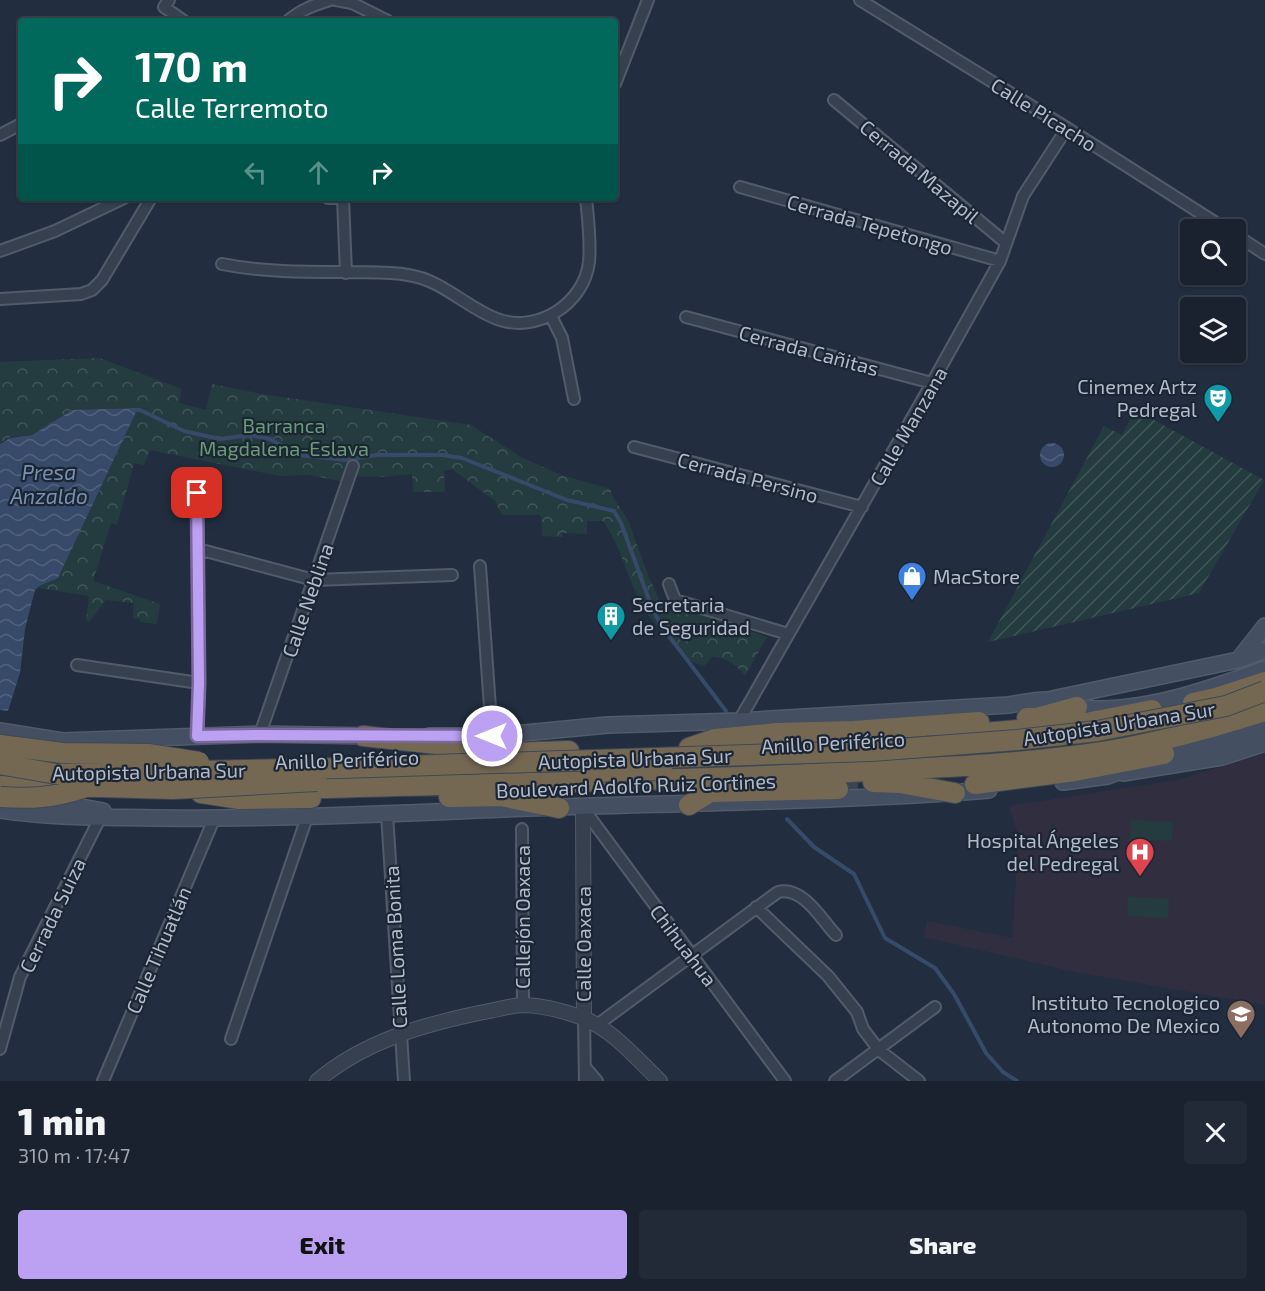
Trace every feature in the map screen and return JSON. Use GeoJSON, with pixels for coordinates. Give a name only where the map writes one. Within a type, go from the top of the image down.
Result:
{"type":"FeatureCollection","features":[{"type":"Feature","properties":{"kind":"highway","name":"Anillo Periférico"},"geometry":{"type":"LineString","coordinates":[[0,757],[25,764],[118,767],[873,742],[1076,725],[1216,698],[1265,682]]}},
{"type":"Feature","properties":{"kind":"highway","name":"Autopista Urbana Sur"},"geometry":{"type":"LineString","coordinates":[[0,764],[56,774],[871,751],[1017,740],[1097,731],[1226,706],[1265,691]]}},
{"type":"Feature","properties":{"kind":"highway","name":"Autopista Urbana Sur"},"geometry":{"type":"LineString","coordinates":[[0,777],[42,784],[173,789],[467,774],[627,772],[881,761],[1102,741],[1229,714],[1265,703]]}},
{"type":"Feature","properties":{"kind":"highway"},"geometry":{"type":"LineString","coordinates":[[688,748],[715,739],[777,733],[854,731],[1036,718],[1077,707]]}},
{"type":"Feature","properties":{"kind":"highway","name":"Anillo Periférico"},"geometry":{"type":"LineString","coordinates":[[0,786],[201,793],[475,783],[691,779],[988,765],[1091,754],[1168,738],[1265,711]]}},
{"type":"Feature","properties":{"kind":"highway"},"geometry":{"type":"LineString","coordinates":[[363,736],[512,753]]}},
{"type":"Feature","properties":{"kind":"highway"},"geometry":{"type":"LineString","coordinates":[[0,745],[63,753],[148,754],[249,770]]}},
{"type":"Feature","properties":{"kind":"highway"},"geometry":{"type":"LineString","coordinates":[[975,784],[1075,771],[1164,754]]}},
{"type":"Feature","properties":{"kind":"highway"},"geometry":{"type":"LineString","coordinates":[[744,777],[900,783],[955,793]]}},
{"type":"Feature","properties":{"kind":"highway"},"geometry":{"type":"LineString","coordinates":[[691,779],[710,792]]}},
{"type":"Feature","properties":{"kind":"highway"},"geometry":{"type":"LineString","coordinates":[[0,795],[27,799],[58,796],[88,787]]}},
{"type":"Feature","properties":{"kind":"highway"},"geometry":{"type":"LineString","coordinates":[[689,805],[710,792],[838,789]]}},
{"type":"Feature","properties":{"kind":"highway"},"geometry":{"type":"LineString","coordinates":[[201,793],[240,799],[501,796],[559,808]]}},
{"type":"Feature","properties":{"kind":"main road"},"geometry":{"type":"LineString","coordinates":[[1238,660],[1265,626]]}},
{"type":"Feature","properties":{"kind":"main road"},"geometry":{"type":"LineString","coordinates":[[0,731],[62,741],[260,735],[492,736],[608,725],[739,721],[1009,705],[1048,700],[1238,660],[1265,650]]}},
{"type":"Feature","properties":{"kind":"main road"},"geometry":{"type":"LineString","coordinates":[[1048,700],[1077,707],[1106,708],[1151,702],[1265,669]]}},
{"type":"Feature","properties":{"kind":"main road","name":"Boulevard Adolfo Ruiz Cortines"},"geometry":{"type":"LineString","coordinates":[[0,810],[38,816],[214,819],[846,800],[1020,788],[1108,776],[1164,754],[1237,738],[1265,729]]}},
{"type":"Feature","properties":{"kind":"main road"},"geometry":{"type":"LineString","coordinates":[[1108,776],[1222,757],[1265,743]]}},
{"type":"Feature","properties":{"kind":"main road"},"geometry":{"type":"LineString","coordinates":[[0,795],[27,796],[139,818]]}},
{"type":"Feature","properties":{"kind":"street"},"geometry":{"type":"LineString","coordinates":[[292,18],[312,5],[330,0]]}},
{"type":"Feature","properties":{"kind":"street"},"geometry":{"type":"LineString","coordinates":[[336,0],[352,3],[382,18]]}},
{"type":"Feature","properties":{"kind":"street"},"geometry":{"type":"LineString","coordinates":[[618,76],[648,0]]}},
{"type":"Feature","properties":{"kind":"street","name":"Calle Picacho"},"geometry":{"type":"LineString","coordinates":[[860,0],[1210,219]]}},
{"type":"Feature","properties":{"kind":"street"},"geometry":{"type":"LineString","coordinates":[[162,3],[179,18]]}},
{"type":"Feature","properties":{"kind":"street","name":"Cerrada Mazapil"},"geometry":{"type":"LineString","coordinates":[[834,100],[1006,243]]}},
{"type":"Feature","properties":{"kind":"street"},"geometry":{"type":"LineString","coordinates":[[0,135],[18,126]]}},
{"type":"Feature","properties":{"kind":"street","name":"Calle Manzana"},"geometry":{"type":"LineString","coordinates":[[739,721],[1000,261],[1023,196],[1067,128]]}},
{"type":"Feature","properties":{"kind":"street","name":"Cerrada Tepetongo"},"geometry":{"type":"LineString","coordinates":[[740,187],[1000,261]]}},
{"type":"Feature","properties":{"kind":"street"},"geometry":{"type":"LineString","coordinates":[[0,251],[55,231],[118,201]]}},
{"type":"Feature","properties":{"kind":"street"},"geometry":{"type":"LineString","coordinates":[[0,298],[75,295],[92,290],[102,280],[148,201]]}},
{"type":"Feature","properties":{"kind":"street"},"geometry":{"type":"LineString","coordinates":[[343,201],[346,273]]}},
{"type":"Feature","properties":{"kind":"street"},"geometry":{"type":"LineString","coordinates":[[222,264],[248,269],[346,273],[383,272],[422,278],[442,285],[476,309],[500,320],[526,322],[551,316],[564,308],[580,287],[589,264],[590,231],[586,201]]}},
{"type":"Feature","properties":{"kind":"street"},"geometry":{"type":"LineString","coordinates":[[1246,242],[1265,254]]}},
{"type":"Feature","properties":{"kind":"street"},"geometry":{"type":"LineString","coordinates":[[551,316],[562,338],[574,399]]}},
{"type":"Feature","properties":{"kind":"street","name":"Cerrada Cañitas"},"geometry":{"type":"LineString","coordinates":[[686,317],[932,383]]}},
{"type":"Feature","properties":{"kind":"street","name":"Cerrada Persino"},"geometry":{"type":"LineString","coordinates":[[634,447],[862,507]]}},
{"type":"Feature","properties":{"kind":"street","name":"Calle Neblina"},"geometry":{"type":"LineString","coordinates":[[260,735],[353,466]]}},
{"type":"Feature","properties":{"kind":"street"},"geometry":{"type":"LineString","coordinates":[[197,493],[199,683],[197,736]]}},
{"type":"Feature","properties":{"kind":"street"},"geometry":{"type":"LineString","coordinates":[[198,549],[314,580],[452,575]]}},
{"type":"Feature","properties":{"kind":"street"},"geometry":{"type":"LineString","coordinates":[[480,566],[492,736]]}},
{"type":"Feature","properties":{"kind":"street"},"geometry":{"type":"LineString","coordinates":[[669,584],[675,600],[788,634]]}},
{"type":"Feature","properties":{"kind":"street"},"geometry":{"type":"LineString","coordinates":[[77,664],[199,683]]}},
{"type":"Feature","properties":{"kind":"street","name":"Chihuahua"},"geometry":{"type":"LineString","coordinates":[[583,807],[785,1081]]}},
{"type":"Feature","properties":{"kind":"street","name":"Calle Oaxaca"},"geometry":{"type":"LineString","coordinates":[[583,807],[585,1081]]}},
{"type":"Feature","properties":{"kind":"street","name":"Calle Loma Bonita"},"geometry":{"type":"LineString","coordinates":[[387,814],[404,1081]]}},
{"type":"Feature","properties":{"kind":"street"},"geometry":{"type":"LineString","coordinates":[[231,1039],[308,817]]}},
{"type":"Feature","properties":{"kind":"street","name":"Cerrada Suiza"},"geometry":{"type":"LineString","coordinates":[[0,1049],[20,977],[100,818]]}},
{"type":"Feature","properties":{"kind":"street","name":"Calle Tihuatlán"},"geometry":{"type":"LineString","coordinates":[[103,1081],[214,819]]}},
{"type":"Feature","properties":{"kind":"street","name":"Callejón Oaxaca"},"geometry":{"type":"LineString","coordinates":[[522,829],[523,1005]]}},
{"type":"Feature","properties":{"kind":"street"},"geometry":{"type":"LineString","coordinates":[[597,1025],[778,892],[786,890],[802,897],[836,935]]}},
{"type":"Feature","properties":{"kind":"street"},"geometry":{"type":"LineString","coordinates":[[756,907],[828,976],[857,1012],[863,1029],[879,1050],[919,1081]]}},
{"type":"Feature","properties":{"kind":"street"},"geometry":{"type":"LineString","coordinates":[[317,1081],[368,1048],[400,1033],[523,1005],[556,1009],[597,1025],[609,1033],[660,1081]]}},
{"type":"Feature","properties":{"kind":"street"},"geometry":{"type":"LineString","coordinates":[[835,1081],[935,1007]]}},
{"type":"Feature","properties":{"kind":"street"},"geometry":{"type":"LineString","coordinates":[[585,1067],[597,1081]]}},
{"type":"Feature","properties":{"kind":"shaded area","name":"Hospital Ángeles del Pedregal"},"geometry":{"type":"Polygon","coordinates":[[[1265,753],[1265,1005],[1075,972],[924,937],[927,921],[1013,938],[1018,835],[1009,806],[1177,780],[1265,753]]]}},
{"type":"Feature","properties":{"kind":"green space","name":"Barranca Magdalena-Eslava"},"geometry":{"type":"Polygon","coordinates":[[[99,358],[182,389],[179,403],[206,410],[212,384],[262,394],[471,425],[521,457],[561,475],[611,489],[611,494],[628,520],[650,580],[665,611],[704,616],[767,637],[745,676],[727,660],[712,657],[704,666],[687,659],[642,605],[618,547],[603,521],[587,521],[587,534],[563,533],[562,537],[542,536],[541,515],[502,515],[495,501],[452,469],[444,471],[445,492],[413,492],[412,474],[382,477],[353,476],[349,483],[310,475],[280,476],[150,450],[144,465],[134,463],[117,525],[111,523],[93,581],[160,604],[157,624],[140,622],[140,619],[133,618],[134,603],[106,600],[89,622],[86,621],[89,596],[39,588],[35,590],[38,586],[58,578],[138,408],[72,410],[32,435],[10,437],[0,443],[0,362],[99,358]]]}},
{"type":"Feature","properties":{"kind":"green space"},"geometry":{"type":"Polygon","coordinates":[[[1132,416],[1152,419],[1264,480],[1199,593],[988,642],[1104,426],[1122,435],[1132,416]]]}},
{"type":"Feature","properties":{"kind":"green space"},"geometry":{"type":"Polygon","coordinates":[[[1131,820],[1173,822],[1172,841],[1130,839],[1131,820]]]}},
{"type":"Feature","properties":{"kind":"green space"},"geometry":{"type":"Polygon","coordinates":[[[1128,897],[1169,899],[1168,918],[1127,916],[1128,897]]]}},
{"type":"Feature","properties":{"kind":"water","name":"Presa Anzaldo"},"geometry":{"type":"Polygon","coordinates":[[[138,408],[58,578],[35,590],[25,629],[20,673],[8,711],[0,710],[0,444],[10,438],[32,435],[72,410],[138,408]]]}},
{"type":"Feature","properties":{"kind":"water"},"geometry":{"type":"Polygon","coordinates":[[[1052,443],[1060,447],[1064,455],[1060,463],[1052,467],[1044,463],[1040,455],[1044,447],[1052,443]]]}},
{"type":"Feature","properties":{"kind":"waterway"},"geometry":{"type":"LineString","coordinates":[[132,410],[140,410],[184,431],[220,439],[250,435],[270,439],[298,455],[346,460],[377,455],[442,455],[462,458],[567,500],[614,511],[621,523],[652,608],[662,627],[726,711]]}},
{"type":"Feature","properties":{"kind":"waterway"},"geometry":{"type":"LineString","coordinates":[[787,819],[814,847],[854,874],[885,938],[935,968],[954,994],[986,1053],[1003,1072],[1017,1081]]}},
{"type":"Feature","properties":{"kind":"tunnel"},"geometry":{"type":"LineString","coordinates":[[838,789],[892,787]]}},
{"type":"Feature","properties":{"kind":"place","name":"Cinemex Artz Pedregal"},"geometry":{"type":"Point","coordinates":[1218,424]}},
{"type":"Feature","properties":{"kind":"place","name":"MacStore"},"geometry":{"type":"Point","coordinates":[912,602]}},
{"type":"Feature","properties":{"kind":"place","name":"Secretaria de Seguridad"},"geometry":{"type":"Point","coordinates":[611,642]}},
{"type":"Feature","properties":{"kind":"place","name":"Hospital Ángeles del Pedregal"},"geometry":{"type":"Point","coordinates":[1140,878]}},
{"type":"Feature","properties":{"kind":"place","name":"Instituto Tecnologico Autonomo De Mexico"},"geometry":{"type":"Point","coordinates":[1241,1040]}},
{"type":"Feature","properties":{"kind":"route"},"geometry":{"type":"LineString","coordinates":[[197,493],[199,683],[197,736],[492,736]]}}]}
